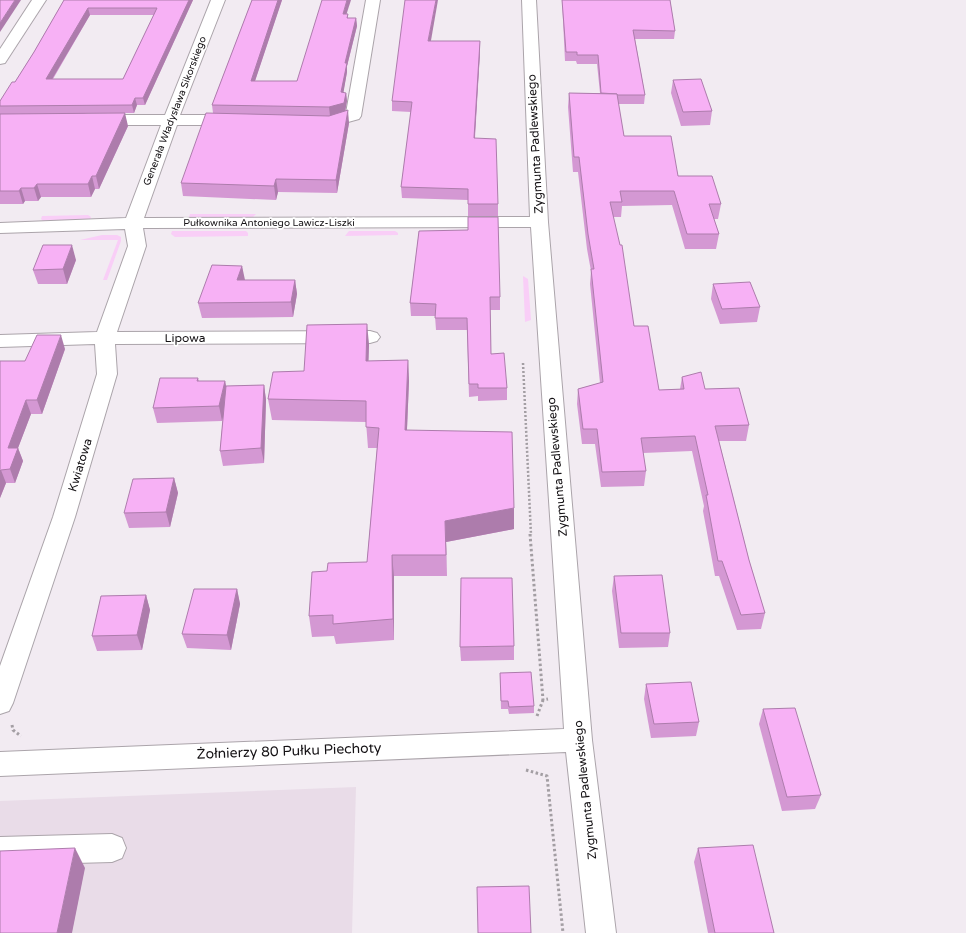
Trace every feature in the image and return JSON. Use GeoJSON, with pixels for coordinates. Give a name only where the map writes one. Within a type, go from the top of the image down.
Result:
{"type":"FeatureCollection","features":[{"type":"Feature","properties":{"kind":"street"},"geometry":{"type":"LineString","coordinates":[[0,60],[39,0]]}},
{"type":"Feature","properties":{"kind":"street","name":"Generała Władysława Sikorskiego"},"geometry":{"type":"LineString","coordinates":[[133,223],[170,119],[218,0]]}},
{"type":"Feature","properties":{"kind":"street"},"geometry":{"type":"LineString","coordinates":[[307,122],[330,122],[353,116],[373,0]]}},
{"type":"Feature","properties":{"kind":"street","name":"Zygmunta Padlewskiego"},"geometry":{"type":"LineString","coordinates":[[529,0],[539,222],[578,740],[601,933]]}},
{"type":"Feature","properties":{"kind":"street"},"geometry":{"type":"LineString","coordinates":[[78,120],[170,119],[252,121]]}},
{"type":"Feature","properties":{"kind":"street","name":"Pułkownika Antoniego Lawicz-Liszki"},"geometry":{"type":"LineString","coordinates":[[0,228],[133,223],[539,222]]}},
{"type":"Feature","properties":{"kind":"street","name":"Kwiatowa"},"geometry":{"type":"LineString","coordinates":[[0,703],[64,517],[108,374],[105,338],[137,246],[133,223]]}},
{"type":"Feature","properties":{"kind":"street","name":"Lipowa"},"geometry":{"type":"LineString","coordinates":[[0,341],[105,338],[370,337]]}},
{"type":"Feature","properties":{"kind":"street","name":"Żołnierzy 80 Pułku Piechoty"},"geometry":{"type":"LineString","coordinates":[[0,764],[578,740]]}},
{"type":"Feature","properties":{"kind":"street"},"geometry":{"type":"LineString","coordinates":[[0,851],[112,848]]}},
{"type":"Feature","properties":{"kind":"path"},"geometry":{"type":"LineString","coordinates":[[12,723],[13,730],[25,739]]}},
{"type":"Feature","properties":{"kind":"path"},"geometry":{"type":"LineString","coordinates":[[525,770],[547,776],[563,933]]}},
{"type":"Feature","properties":{"kind":"shaded area"},"geometry":{"type":"Polygon","coordinates":[[[190,214],[256,214],[251,219],[192,218],[189,217],[190,214]]]}},
{"type":"Feature","properties":{"kind":"shaded area"},"geometry":{"type":"Polygon","coordinates":[[[88,215],[91,217],[90,220],[43,221],[41,219],[42,216],[88,215]]]}},
{"type":"Feature","properties":{"kind":"shaded area"},"geometry":{"type":"Polygon","coordinates":[[[172,231],[246,231],[248,236],[175,237],[171,234],[172,231]]]}},
{"type":"Feature","properties":{"kind":"shaded area"},"geometry":{"type":"Polygon","coordinates":[[[349,231],[395,231],[398,235],[345,236],[349,231]]]}},
{"type":"Feature","properties":{"kind":"shaded area"},"geometry":{"type":"Polygon","coordinates":[[[102,235],[117,235],[121,237],[121,241],[107,280],[103,280],[118,240],[80,240],[102,235]]]}},
{"type":"Feature","properties":{"kind":"shaded area"},"geometry":{"type":"Polygon","coordinates":[[[523,276],[528,279],[531,320],[525,322],[523,276]]]}},
{"type":"Feature","properties":{"kind":"shaded area"},"geometry":{"type":"Polygon","coordinates":[[[356,787],[352,933],[0,933],[0,801],[356,787]]]}},
{"type":"Feature","properties":{"kind":"building"},"geometry":{"type":"Polygon","coordinates":[[[0,0],[15,0],[0,23],[0,0]]]}},
{"type":"Feature","properties":{"kind":"building"},"geometry":{"type":"Polygon","coordinates":[[[64,0],[189,0],[143,98],[135,98],[132,105],[0,106],[0,101],[12,82],[15,82],[64,0]],[[88,8],[46,79],[123,79],[157,8],[88,8]]]}},
{"type":"Feature","properties":{"kind":"building"},"geometry":{"type":"Polygon","coordinates":[[[252,0],[278,0],[251,81],[297,81],[322,0],[347,0],[343,14],[348,14],[347,18],[356,18],[345,63],[347,63],[341,92],[346,93],[344,103],[329,107],[212,105],[252,0]]]}},
{"type":"Feature","properties":{"kind":"building"},"geometry":{"type":"Polygon","coordinates":[[[405,0],[436,0],[428,41],[480,41],[474,138],[496,139],[498,204],[468,204],[468,189],[401,187],[412,102],[392,101],[405,0]]]}},
{"type":"Feature","properties":{"kind":"building"},"geometry":{"type":"Polygon","coordinates":[[[562,0],[670,0],[675,31],[633,30],[645,95],[617,95],[601,93],[598,55],[577,55],[577,52],[566,52],[562,0]]]}},
{"type":"Feature","properties":{"kind":"building"},"geometry":{"type":"Polygon","coordinates":[[[701,79],[712,111],[683,112],[673,80],[701,79]]]}},
{"type":"Feature","properties":{"kind":"building"},"geometry":{"type":"Polygon","coordinates":[[[569,93],[617,94],[624,136],[671,136],[678,176],[712,176],[721,204],[709,204],[719,234],[687,234],[674,191],[620,191],[622,202],[610,202],[620,245],[622,245],[634,326],[648,326],[659,390],[684,389],[682,377],[701,372],[705,389],[739,388],[749,425],[715,426],[749,560],[765,613],[741,615],[722,561],[718,561],[706,495],[708,495],[695,436],[641,438],[646,471],[602,472],[597,429],[583,429],[578,389],[603,382],[591,269],[594,269],[588,234],[579,157],[574,157],[569,93]]]}},
{"type":"Feature","properties":{"kind":"building"},"geometry":{"type":"Polygon","coordinates":[[[348,110],[336,180],[276,179],[274,186],[181,183],[206,113],[329,116],[348,110]]]}},
{"type":"Feature","properties":{"kind":"building"},"geometry":{"type":"Polygon","coordinates":[[[125,113],[96,176],[92,176],[88,184],[37,184],[34,188],[21,188],[19,191],[0,191],[0,114],[125,113]]]}},
{"type":"Feature","properties":{"kind":"building"},"geometry":{"type":"Polygon","coordinates":[[[468,217],[498,217],[500,297],[490,297],[491,354],[504,353],[507,388],[478,388],[478,384],[469,384],[467,318],[435,318],[436,304],[410,303],[419,231],[468,230],[468,217]]]}},
{"type":"Feature","properties":{"kind":"building"},"geometry":{"type":"Polygon","coordinates":[[[43,245],[72,245],[63,269],[33,270],[43,245]]]}},
{"type":"Feature","properties":{"kind":"building"},"geometry":{"type":"Polygon","coordinates":[[[212,265],[242,266],[237,280],[295,280],[291,302],[198,303],[212,265]]]}},
{"type":"Feature","properties":{"kind":"building"},"geometry":{"type":"Polygon","coordinates":[[[750,282],[760,307],[722,309],[713,284],[750,282]]]}},
{"type":"Feature","properties":{"kind":"building"},"geometry":{"type":"Polygon","coordinates":[[[367,324],[366,361],[408,360],[405,430],[512,432],[514,508],[445,521],[446,555],[392,555],[393,619],[333,624],[333,615],[309,616],[312,572],[327,571],[328,563],[367,562],[379,428],[366,427],[366,401],[268,399],[273,372],[304,371],[307,325],[367,324]]]}},
{"type":"Feature","properties":{"kind":"building"},"geometry":{"type":"Polygon","coordinates":[[[37,335],[61,335],[37,400],[26,400],[8,448],[18,448],[10,469],[0,471],[0,361],[25,361],[37,335]]]}},
{"type":"Feature","properties":{"kind":"building"},"geometry":{"type":"Polygon","coordinates":[[[160,378],[198,378],[197,381],[225,381],[219,406],[153,408],[160,378]]]}},
{"type":"Feature","properties":{"kind":"building"},"geometry":{"type":"Polygon","coordinates":[[[264,385],[261,448],[220,451],[226,386],[264,385]]]}},
{"type":"Feature","properties":{"kind":"building"},"geometry":{"type":"Polygon","coordinates":[[[174,478],[166,512],[124,513],[133,479],[174,478]]]}},
{"type":"Feature","properties":{"kind":"building"},"geometry":{"type":"Polygon","coordinates":[[[662,575],[670,633],[621,633],[614,576],[662,575]]]}},
{"type":"Feature","properties":{"kind":"building"},"geometry":{"type":"Polygon","coordinates":[[[461,578],[512,578],[514,646],[460,647],[461,578]]]}},
{"type":"Feature","properties":{"kind":"building"},"geometry":{"type":"Polygon","coordinates":[[[194,589],[237,589],[227,635],[182,634],[194,589]]]}},
{"type":"Feature","properties":{"kind":"building"},"geometry":{"type":"Polygon","coordinates":[[[146,595],[137,635],[92,636],[101,596],[146,595]]]}},
{"type":"Feature","properties":{"kind":"building"},"geometry":{"type":"Polygon","coordinates":[[[531,672],[534,706],[509,707],[508,701],[501,701],[500,673],[531,672]]]}},
{"type":"Feature","properties":{"kind":"building"},"geometry":{"type":"Polygon","coordinates":[[[691,682],[699,722],[654,724],[646,684],[691,682]]]}},
{"type":"Feature","properties":{"kind":"building"},"geometry":{"type":"Polygon","coordinates":[[[795,708],[821,795],[787,797],[763,709],[795,708]]]}},
{"type":"Feature","properties":{"kind":"building"},"geometry":{"type":"Polygon","coordinates":[[[753,845],[774,933],[715,933],[698,848],[753,845]]]}},
{"type":"Feature","properties":{"kind":"building"},"geometry":{"type":"Polygon","coordinates":[[[75,848],[57,933],[0,933],[0,851],[75,848]]]}},
{"type":"Feature","properties":{"kind":"building"},"geometry":{"type":"Polygon","coordinates":[[[529,886],[531,933],[478,933],[477,887],[529,886]]]}}]}
